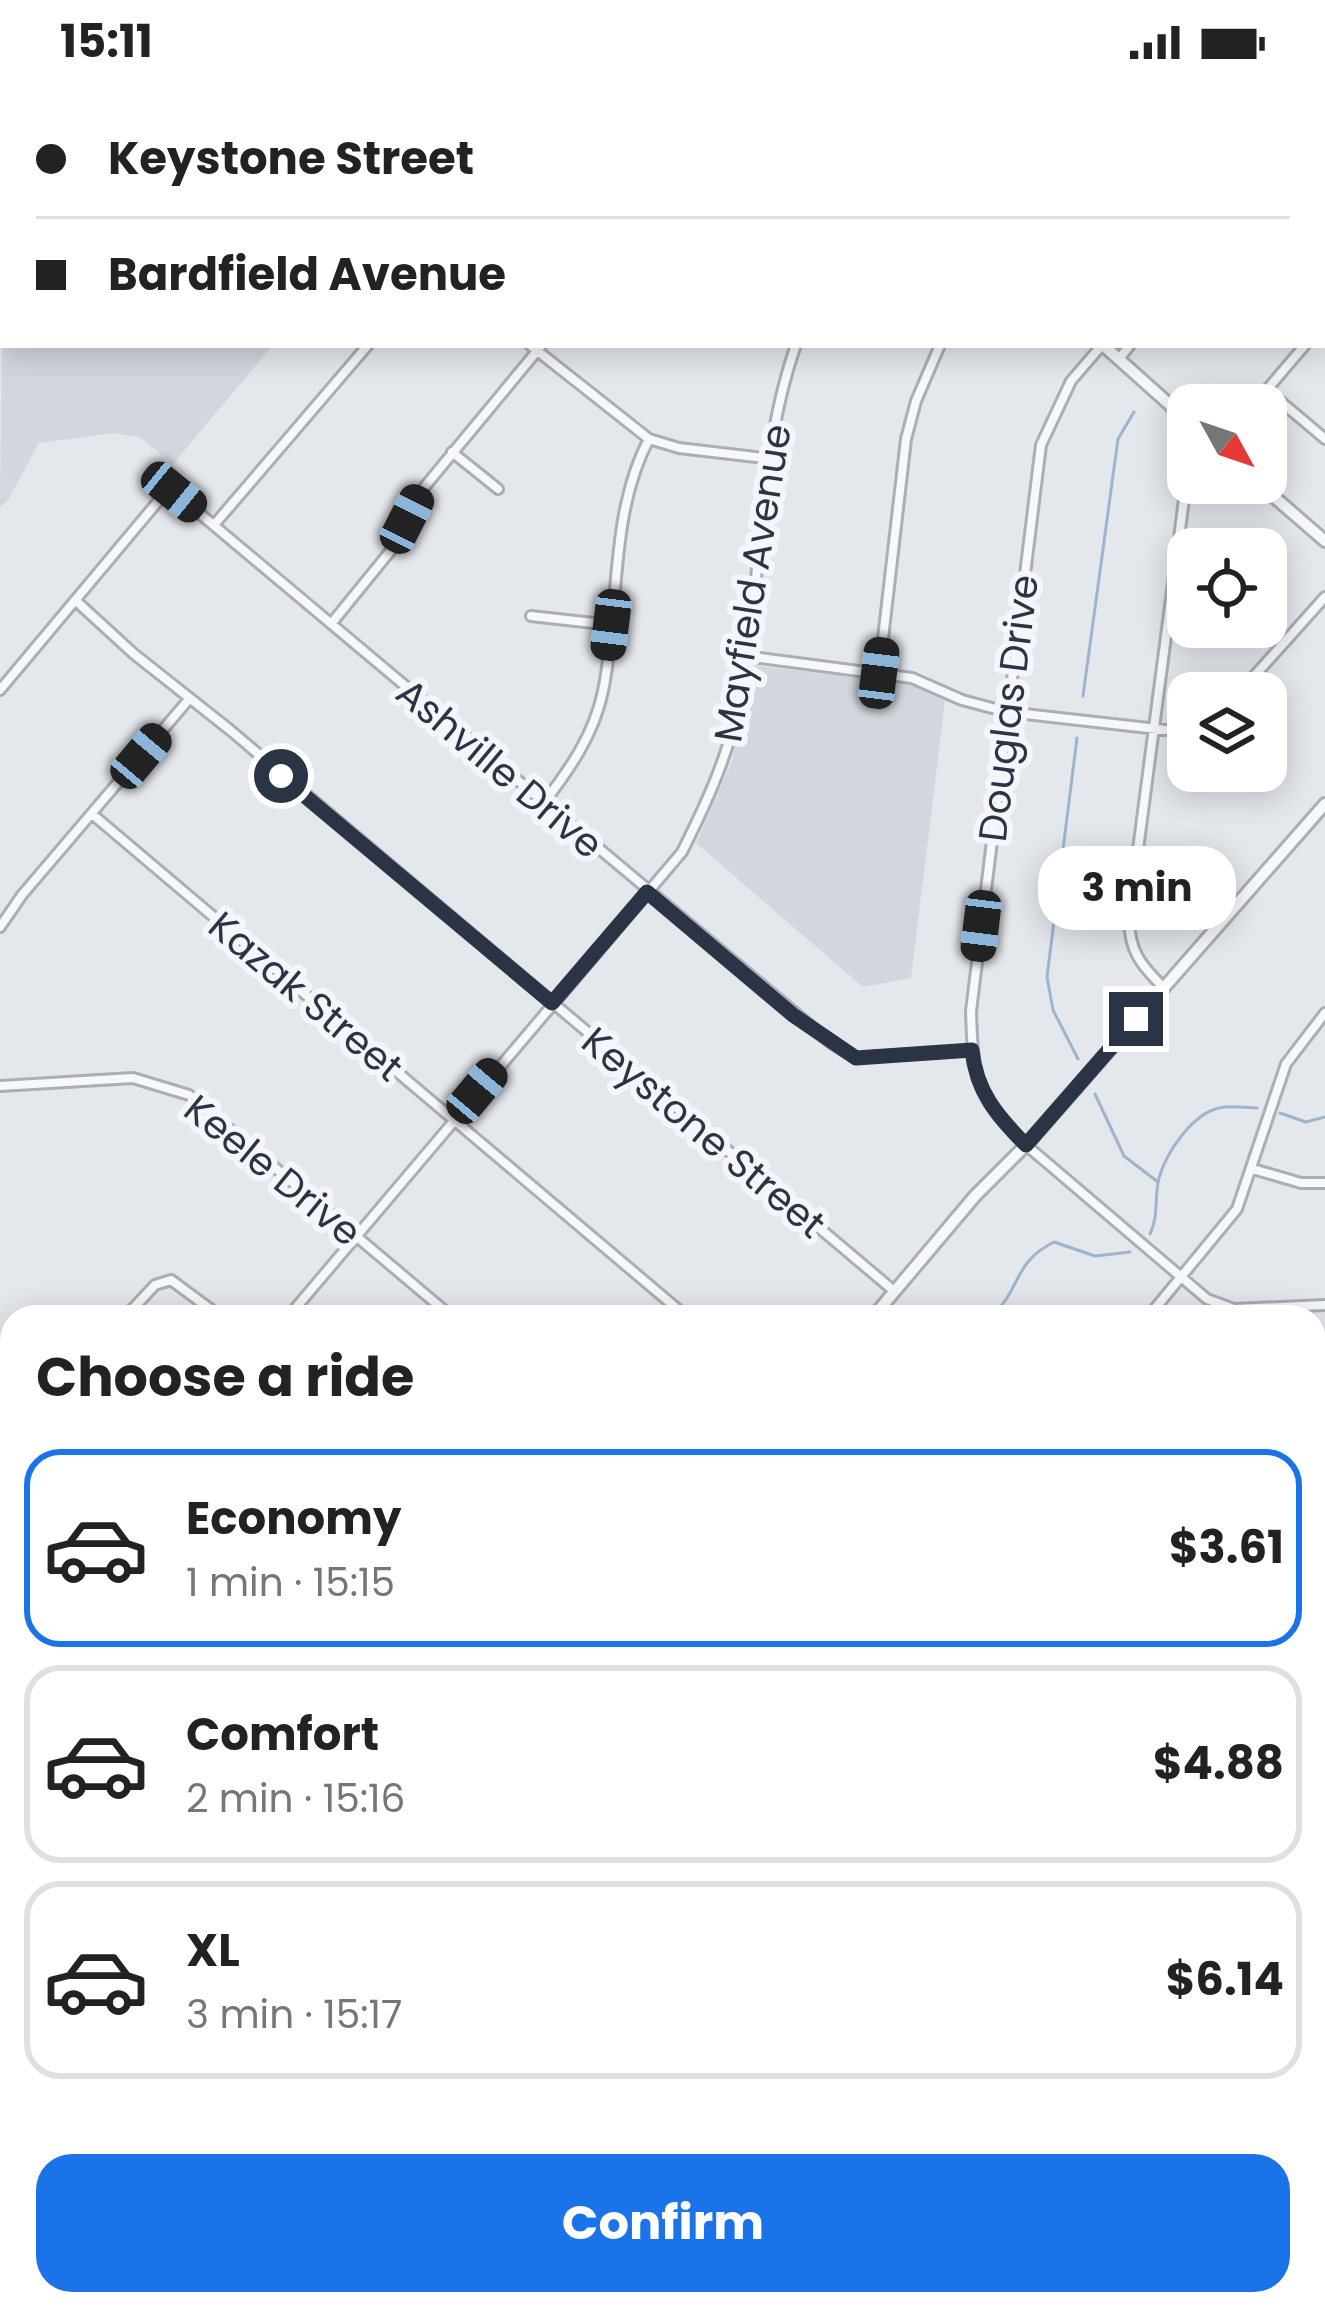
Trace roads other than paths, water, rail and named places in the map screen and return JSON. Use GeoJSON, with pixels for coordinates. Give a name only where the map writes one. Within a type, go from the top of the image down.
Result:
{"type":"FeatureCollection","features":[{"type":"Feature","properties":{"kind":"street"},"geometry":{"type":"LineString","coordinates":[[214,525],[365,348]]}},
{"type":"Feature","properties":{"kind":"street"},"geometry":{"type":"LineString","coordinates":[[331,624],[392,549],[422,490],[535,348]]}},
{"type":"Feature","properties":{"kind":"street"},"geometry":{"type":"LineString","coordinates":[[537,348],[649,439],[679,448],[772,459]]}},
{"type":"Feature","properties":{"kind":"street","name":"Mayfield Avenue"},"geometry":{"type":"LineString","coordinates":[[298,1305],[682,852],[703,812],[729,742],[782,394],[795,348]]}},
{"type":"Feature","properties":{"kind":"street"},"geometry":{"type":"LineString","coordinates":[[879,673],[906,439],[939,348]]}},
{"type":"Feature","properties":{"kind":"street","name":"Douglas Drive"},"geometry":{"type":"LineString","coordinates":[[1099,348],[1071,381],[1041,445],[971,1011],[972,1050],[978,1087],[1003,1122],[1207,1299],[1223,1305]]}},
{"type":"Feature","properties":{"kind":"street"},"geometry":{"type":"LineString","coordinates":[[1106,348],[1167,402]]}},
{"type":"Feature","properties":{"kind":"street"},"geometry":{"type":"LineString","coordinates":[[1119,359],[1128,348]]}},
{"type":"Feature","properties":{"kind":"street"},"geometry":{"type":"LineString","coordinates":[[1272,384],[1302,348]]}},
{"type":"Feature","properties":{"kind":"street"},"geometry":{"type":"LineString","coordinates":[[1287,407],[1325,439]]}},
{"type":"Feature","properties":{"kind":"street"},"geometry":{"type":"LineString","coordinates":[[543,804],[571,767],[603,693],[630,490],[649,439]]}},
{"type":"Feature","properties":{"kind":"street"},"geometry":{"type":"LineString","coordinates":[[452,452],[498,489]]}},
{"type":"Feature","properties":{"kind":"street","name":"Ashville Drive"},"geometry":{"type":"LineString","coordinates":[[75,600],[170,490],[793,1015],[856,1058],[972,1050]]}},
{"type":"Feature","properties":{"kind":"street"},"geometry":{"type":"LineString","coordinates":[[1163,987],[1140,964],[1129,943],[1183,504]]}},
{"type":"Feature","properties":{"kind":"street"},"geometry":{"type":"LineString","coordinates":[[1282,504],[1325,542]]}},
{"type":"Feature","properties":{"kind":"street"},"geometry":{"type":"LineString","coordinates":[[1259,672],[1325,597]]}},
{"type":"Feature","properties":{"kind":"street"},"geometry":{"type":"LineString","coordinates":[[0,690],[75,600]]}},
{"type":"Feature","properties":{"kind":"street","name":"Keystone Street"},"geometry":{"type":"LineString","coordinates":[[75,600],[894,1291]]}},
{"type":"Feature","properties":{"kind":"street"},"geometry":{"type":"LineString","coordinates":[[531,616],[611,625]]}},
{"type":"Feature","properties":{"kind":"street"},"geometry":{"type":"LineString","coordinates":[[745,656],[912,678],[962,700],[1007,712],[1167,728]]}},
{"type":"Feature","properties":{"kind":"street"},"geometry":{"type":"LineString","coordinates":[[0,927],[190,698]]}},
{"type":"Feature","properties":{"kind":"street"},"geometry":{"type":"LineString","coordinates":[[883,1305],[1325,804]]}},
{"type":"Feature","properties":{"kind":"street","name":"Kazak Street"},"geometry":{"type":"LineString","coordinates":[[92,814],[673,1305]]}},
{"type":"Feature","properties":{"kind":"street"},"geometry":{"type":"LineString","coordinates":[[1158,1305],[1237,1209],[1286,1064],[1325,1013]]}},
{"type":"Feature","properties":{"kind":"street","name":"Keele Drive"},"geometry":{"type":"LineString","coordinates":[[0,1087],[133,1078],[189,1095],[438,1305]]}},
{"type":"Feature","properties":{"kind":"street"},"geometry":{"type":"LineString","coordinates":[[1253,1169],[1300,1183],[1325,1183]]}},
{"type":"Feature","properties":{"kind":"street"},"geometry":{"type":"LineString","coordinates":[[136,1305],[155,1285],[171,1280],[205,1305]]}},
{"type":"Feature","properties":{"kind":"waterway"},"geometry":{"type":"LineString","coordinates":[[1083,696],[1118,439],[1134,412]]}},
{"type":"Feature","properties":{"kind":"waterway"},"geometry":{"type":"LineString","coordinates":[[1077,738],[1047,977],[1053,1010],[1078,1059]]}},
{"type":"Feature","properties":{"kind":"waterway"},"geometry":{"type":"LineString","coordinates":[[1095,1094],[1124,1156],[1158,1182]]}},
{"type":"Feature","properties":{"kind":"waterway"},"geometry":{"type":"LineString","coordinates":[[1150,1234],[1159,1178],[1182,1136],[1199,1118],[1219,1108],[1257,1108]]}},
{"type":"Feature","properties":{"kind":"waterway"},"geometry":{"type":"LineString","coordinates":[[1280,1113],[1306,1122],[1325,1117]]}},
{"type":"Feature","properties":{"kind":"waterway"},"geometry":{"type":"LineString","coordinates":[[1002,1305],[1030,1259],[1054,1242],[1095,1256],[1130,1252]]}}]}
